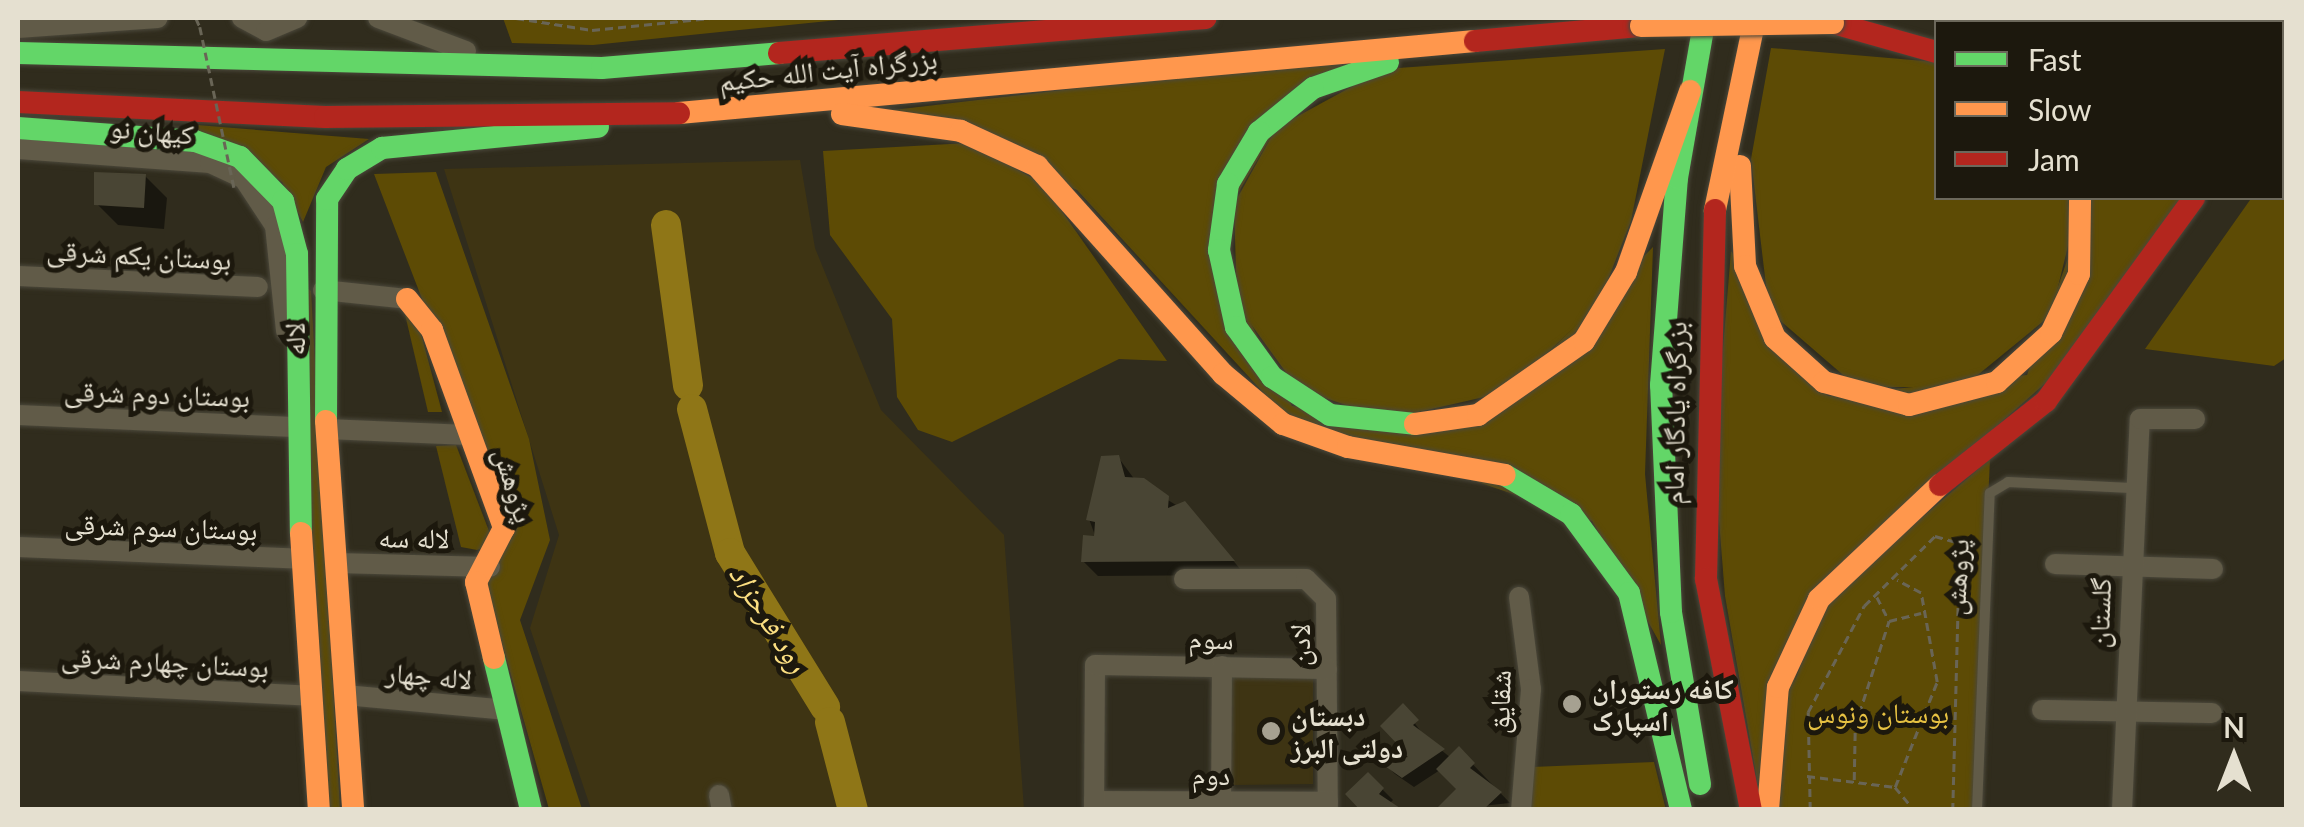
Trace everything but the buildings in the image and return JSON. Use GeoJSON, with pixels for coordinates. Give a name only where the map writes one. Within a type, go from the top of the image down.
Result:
{"type":"FeatureCollection","features":[{"type":"Feature","properties":{"kind":"main road"},"geometry":{"type":"LineString","coordinates":[[918,43],[1017,18]]}},
{"type":"Feature","properties":{"kind":"main road","name":"بزرگراه آیت الله حکیم"},"geometry":{"type":"LineString","coordinates":[[18,53],[602,68],[1206,18]]}},
{"type":"Feature","properties":{"kind":"main road","name":"بزرگراه یادگار امام"},"geometry":{"type":"LineString","coordinates":[[1705,18],[1690,91],[1664,294],[1661,461],[1676,650],[1706,810]]}},
{"type":"Feature","properties":{"kind":"main road","name":"بزرگراه یادگار امام"},"geometry":{"type":"LineString","coordinates":[[1751,810],[1710,598],[1703,510],[1709,257],[1756,18]]}},
{"type":"Feature","properties":{"kind":"main road","name":"بزرگراه آیت الله حکیم"},"geometry":{"type":"LineString","coordinates":[[18,102],[326,117],[634,117],[1523,30],[1833,23]]}},
{"type":"Feature","properties":{"kind":"main road"},"geometry":{"type":"LineString","coordinates":[[1833,23],[1934,24]]}},
{"type":"Feature","properties":{"kind":"main road"},"geometry":{"type":"LineString","coordinates":[[1833,23],[1934,51]]}},
{"type":"Feature","properties":{"kind":"main road"},"geometry":{"type":"LineString","coordinates":[[1523,30],[1339,76],[1285,107],[1245,152],[1221,224],[1222,279],[1249,350],[1300,399],[1360,425],[1423,428],[1478,415],[1536,383],[1615,296],[1690,91]]}},
{"type":"Feature","properties":{"kind":"main road"},"geometry":{"type":"LineString","coordinates":[[1738,95],[1742,244],[1752,290],[1797,363],[1851,396],[1939,404],[2022,365],[2072,295],[2080,200]]}},
{"type":"Feature","properties":{"kind":"main road"},"geometry":{"type":"LineString","coordinates":[[785,105],[961,130],[1013,153],[1073,197],[1223,374],[1282,424],[1348,447],[1508,476],[1571,514],[1629,594],[1681,810]]}},
{"type":"Feature","properties":{"kind":"main road","name":"لاله"},"geometry":{"type":"LineString","coordinates":[[352,810],[327,429],[324,210],[366,156],[403,145],[557,138],[634,117]]}},
{"type":"Feature","properties":{"kind":"main road","name":"لاله"},"geometry":{"type":"LineString","coordinates":[[18,128],[195,141],[265,178],[283,201],[298,254],[294,427],[319,810]]}},
{"type":"Feature","properties":{"kind":"main road"},"geometry":{"type":"LineString","coordinates":[[1768,810],[1778,687],[1818,599],[1892,523],[2046,401],[2193,200]]}},
{"type":"Feature","properties":{"kind":"main road","name":"پژوهش"},"geometry":{"type":"LineString","coordinates":[[407,299],[432,330],[504,528],[490,567],[476,582],[531,810]]}},
{"type":"Feature","properties":{"kind":"street"},"geometry":{"type":"LineString","coordinates":[[18,28],[158,18]]}},
{"type":"Feature","properties":{"kind":"street"},"geometry":{"type":"LineString","coordinates":[[242,18],[266,30],[298,18]]}},
{"type":"Feature","properties":{"kind":"street"},"geometry":{"type":"LineString","coordinates":[[378,18],[463,51],[602,68]]}},
{"type":"Feature","properties":{"kind":"street","name":"کیهان نو"},"geometry":{"type":"LineString","coordinates":[[18,149],[210,163],[244,179],[275,226],[293,382]]}},
{"type":"Feature","properties":{"kind":"street","name":"بوستان یکم شرقی"},"geometry":{"type":"LineString","coordinates":[[18,276],[258,288]]}},
{"type":"Feature","properties":{"kind":"street"},"geometry":{"type":"LineString","coordinates":[[323,290],[407,299]]}},
{"type":"Feature","properties":{"kind":"street","name":"بوستان دوم شرقی"},"geometry":{"type":"LineString","coordinates":[[18,415],[294,427]]}},
{"type":"Feature","properties":{"kind":"street","name":"گلستان"},"geometry":{"type":"LineString","coordinates":[[2122,810],[2131,488],[2140,418],[2194,419]]}},
{"type":"Feature","properties":{"kind":"street"},"geometry":{"type":"LineString","coordinates":[[327,429],[468,436]]}},
{"type":"Feature","properties":{"kind":"street","name":"بوستان سوم شرقی"},"geometry":{"type":"LineString","coordinates":[[18,547],[301,559]]}},
{"type":"Feature","properties":{"kind":"street","name":"لاله سه"},"geometry":{"type":"LineString","coordinates":[[336,563],[490,567]]}},
{"type":"Feature","properties":{"kind":"street"},"geometry":{"type":"LineString","coordinates":[[2055,564],[2212,569]]}},
{"type":"Feature","properties":{"kind":"street","name":"لادن"},"geometry":{"type":"LineString","coordinates":[[1184,579],[1306,579],[1326,599],[1328,806]]}},
{"type":"Feature","properties":{"kind":"street","name":"شقایق"},"geometry":{"type":"LineString","coordinates":[[1519,597],[1531,689],[1521,810]]}},
{"type":"Feature","properties":{"kind":"street","name":"سوم"},"geometry":{"type":"LineString","coordinates":[[1094,805],[1095,665],[1326,669]]}},
{"type":"Feature","properties":{"kind":"street"},"geometry":{"type":"LineString","coordinates":[[1221,806],[1222,666]]}},
{"type":"Feature","properties":{"kind":"street","name":"بوستان چهارم شرقی"},"geometry":{"type":"LineString","coordinates":[[18,681],[310,696]]}},
{"type":"Feature","properties":{"kind":"street","name":"لاله چهار"},"geometry":{"type":"LineString","coordinates":[[345,695],[507,710]]}},
{"type":"Feature","properties":{"kind":"street"},"geometry":{"type":"LineString","coordinates":[[2042,710],[2212,712]]}},
{"type":"Feature","properties":{"kind":"street","name":"دوم"},"geometry":{"type":"LineString","coordinates":[[1094,805],[1328,806]]}},
{"type":"Feature","properties":{"kind":"lane","name":"پژوهش"},"geometry":{"type":"LineString","coordinates":[[1977,810],[1990,493],[2008,482],[2131,488]]}},
{"type":"Feature","properties":{"kind":"path"},"geometry":{"type":"LineString","coordinates":[[196,18],[234,192]]}},
{"type":"Feature","properties":{"kind":"path"},"geometry":{"type":"LineString","coordinates":[[516,18],[592,30],[710,18]]}},
{"type":"Feature","properties":{"kind":"path"},"geometry":{"type":"LineString","coordinates":[[672,23],[688,18]]}},
{"type":"Feature","properties":{"kind":"path"},"geometry":{"type":"LineString","coordinates":[[1810,810],[1804,776],[1808,712],[1876,595],[1935,536],[1960,543],[1953,810]]}},
{"type":"Feature","properties":{"kind":"path"},"geometry":{"type":"LineString","coordinates":[[1894,580],[1921,593],[1921,613],[1938,682],[1895,787]]}},
{"type":"Feature","properties":{"kind":"path"},"geometry":{"type":"LineString","coordinates":[[1854,780],[1855,726],[1889,621],[1876,595]]}},
{"type":"Feature","properties":{"kind":"path"},"geometry":{"type":"LineString","coordinates":[[1889,621],[1921,613]]}},
{"type":"Feature","properties":{"kind":"path"},"geometry":{"type":"LineString","coordinates":[[1804,776],[1895,787],[1914,810]]}},
{"type":"Feature","properties":{"kind":"shaded area"},"geometry":{"type":"Polygon","coordinates":[[[800,160],[815,248],[881,410],[1004,535],[1024,809],[591,809],[530,628],[559,535],[444,169],[800,160]]]}},
{"type":"Feature","properties":{"kind":"shaded area","name":"دبستان دولتی البرز"},"geometry":{"type":"Polygon","coordinates":[[[1230,674],[1313,679],[1313,784],[1229,785],[1230,674]]]}},
{"type":"Feature","properties":{"kind":"green space"},"geometry":{"type":"Polygon","coordinates":[[[503,18],[858,18],[593,45],[512,43],[503,18]]]}},
{"type":"Feature","properties":{"kind":"green space"},"geometry":{"type":"Polygon","coordinates":[[[1771,48],[1934,62],[1934,200],[2069,200],[2073,226],[2051,315],[1963,387],[1857,387],[1769,311],[1751,159],[1771,48]]]}},
{"type":"Feature","properties":{"kind":"green space"},"geometry":{"type":"Polygon","coordinates":[[[1665,49],[1631,221],[1598,305],[1506,392],[1388,419],[1298,389],[1237,305],[1234,204],[1276,128],[1384,69],[1665,49]]]}},
{"type":"Feature","properties":{"kind":"green space"},"geometry":{"type":"Polygon","coordinates":[[[1368,54],[1300,87],[1210,241],[1292,406],[1478,424],[1653,247],[1645,474],[1661,645],[1592,521],[1285,416],[1077,190],[893,110],[1368,54]]]}},
{"type":"Feature","properties":{"kind":"green space"},"geometry":{"type":"Polygon","coordinates":[[[197,125],[369,139],[326,167],[303,222],[282,182],[195,129],[197,125]]]}},
{"type":"Feature","properties":{"kind":"green space"},"geometry":{"type":"Polygon","coordinates":[[[968,143],[1042,183],[1167,361],[1119,359],[952,442],[918,430],[897,397],[892,319],[830,235],[823,151],[968,143]]]}},
{"type":"Feature","properties":{"kind":"green space"},"geometry":{"type":"Polygon","coordinates":[[[2286,171],[2286,358],[2274,366],[2145,349],[2250,200],[2284,200],[2286,171]]]}},
{"type":"Feature","properties":{"kind":"green space"},"geometry":{"type":"Polygon","coordinates":[[[436,172],[529,439],[550,540],[520,620],[582,809],[549,809],[486,587],[510,528],[374,174],[436,172]]]}},
{"type":"Feature","properties":{"kind":"green space"},"geometry":{"type":"Polygon","coordinates":[[[2088,200],[2182,200],[2066,365],[1820,582],[1762,809],[1725,596],[1714,457],[1731,251],[1828,396],[2027,375],[2088,200]]]}},
{"type":"Feature","properties":{"kind":"green space"},"geometry":{"type":"Polygon","coordinates":[[[307,288],[311,291],[340,809],[327,809],[303,425],[307,288]]]}},
{"type":"Feature","properties":{"kind":"green space"},"geometry":{"type":"Polygon","coordinates":[[[404,310],[416,315],[442,412],[428,412],[404,310]]]}},
{"type":"Feature","properties":{"kind":"green space"},"geometry":{"type":"Polygon","coordinates":[[[456,445],[494,544],[477,550],[461,547],[436,446],[456,445]]]}},
{"type":"Feature","properties":{"kind":"green space","name":"بوستان ونوس"},"geometry":{"type":"Polygon","coordinates":[[[1990,459],[1974,809],[1778,810],[1775,732],[1826,600],[1990,459]]]}},
{"type":"Feature","properties":{"kind":"green space"},"geometry":{"type":"Polygon","coordinates":[[[1654,762],[1666,810],[1528,810],[1532,767],[1654,762]]]}},
{"type":"Feature","properties":{"kind":"waterway","name":"رود فرحزاد"},"geometry":{"type":"LineString","coordinates":[[666,225],[688,386]]}},
{"type":"Feature","properties":{"kind":"waterway","name":"رود فرحزاد"},"geometry":{"type":"LineString","coordinates":[[692,409],[730,553],[825,707]]}},
{"type":"Feature","properties":{"kind":"waterway","name":"رود فرحزاد"},"geometry":{"type":"LineString","coordinates":[[830,722],[853,810]]}},
{"type":"Feature","properties":{"kind":"traffic: fast"},"geometry":{"type":"LineString","coordinates":[[1700,784],[1671,612],[1661,385],[1677,178],[1705,18]]}},
{"type":"Feature","properties":{"kind":"traffic: fast"},"geometry":{"type":"LineString","coordinates":[[18,53],[602,68],[779,53]]}},
{"type":"Feature","properties":{"kind":"traffic: fast"},"geometry":{"type":"LineString","coordinates":[[1388,62],[1313,88],[1259,132],[1228,184],[1219,250],[1236,327],[1272,377],[1330,415],[1415,424]]}},
{"type":"Feature","properties":{"kind":"traffic: fast"},"geometry":{"type":"LineString","coordinates":[[326,421],[327,199],[347,169],[382,148],[598,127]]}},
{"type":"Feature","properties":{"kind":"traffic: fast"},"geometry":{"type":"LineString","coordinates":[[18,128],[195,141],[240,157],[283,201],[297,254],[301,533]]}},
{"type":"Feature","properties":{"kind":"traffic: fast"},"geometry":{"type":"LineString","coordinates":[[1505,475],[1571,514],[1629,593],[1681,810]]}},
{"type":"Feature","properties":{"kind":"traffic: fast"},"geometry":{"type":"LineString","coordinates":[[494,658],[531,810]]}},
{"type":"Feature","properties":{"kind":"traffic: slow"},"geometry":{"type":"LineString","coordinates":[[1715,210],[1755,18]]}},
{"type":"Feature","properties":{"kind":"traffic: slow"},"geometry":{"type":"LineString","coordinates":[[1641,26],[1833,23]]}},
{"type":"Feature","properties":{"kind":"traffic: slow"},"geometry":{"type":"LineString","coordinates":[[679,113],[1475,41]]}},
{"type":"Feature","properties":{"kind":"traffic: slow"},"geometry":{"type":"LineString","coordinates":[[1415,424],[1478,415],[1584,341],[1626,272],[1690,91]]}},
{"type":"Feature","properties":{"kind":"traffic: slow"},"geometry":{"type":"LineString","coordinates":[[842,114],[961,131],[1037,166],[1223,374],[1283,424],[1348,447],[1505,475]]}},
{"type":"Feature","properties":{"kind":"traffic: slow"},"geometry":{"type":"LineString","coordinates":[[1740,166],[1745,266],[1775,338],[1824,382],[1909,405],[1997,382],[2051,333],[2079,274],[2080,200]]}},
{"type":"Feature","properties":{"kind":"traffic: slow"},"geometry":{"type":"LineString","coordinates":[[407,299],[432,330],[504,528],[476,582],[494,658]]}},
{"type":"Feature","properties":{"kind":"traffic: slow"},"geometry":{"type":"LineString","coordinates":[[326,421],[353,810]]}},
{"type":"Feature","properties":{"kind":"traffic: slow"},"geometry":{"type":"LineString","coordinates":[[1768,810],[1778,687],[1819,599],[1940,485]]}},
{"type":"Feature","properties":{"kind":"traffic: slow"},"geometry":{"type":"LineString","coordinates":[[301,533],[319,810]]}},
{"type":"Feature","properties":{"kind":"traffic: jam"},"geometry":{"type":"LineString","coordinates":[[779,53],[1206,18]]}},
{"type":"Feature","properties":{"kind":"traffic: jam"},"geometry":{"type":"LineString","coordinates":[[1833,23],[1934,51]]}},
{"type":"Feature","properties":{"kind":"traffic: jam"},"geometry":{"type":"LineString","coordinates":[[1475,41],[1641,26]]}},
{"type":"Feature","properties":{"kind":"traffic: jam"},"geometry":{"type":"LineString","coordinates":[[18,102],[325,117],[679,113]]}},
{"type":"Feature","properties":{"kind":"traffic: jam"},"geometry":{"type":"LineString","coordinates":[[1940,485],[2046,401],[2193,200]]}},
{"type":"Feature","properties":{"kind":"traffic: jam"},"geometry":{"type":"LineString","coordinates":[[1715,210],[1706,579],[1751,810]]}},
{"type":"Feature","properties":{"kind":"place","name":"کافه رستوران اسپارک"},"geometry":{"type":"Point","coordinates":[1572,704]}},
{"type":"Feature","properties":{"kind":"place","name":"دبستان دولتی البرز"},"geometry":{"type":"Point","coordinates":[1271,731]}}]}
